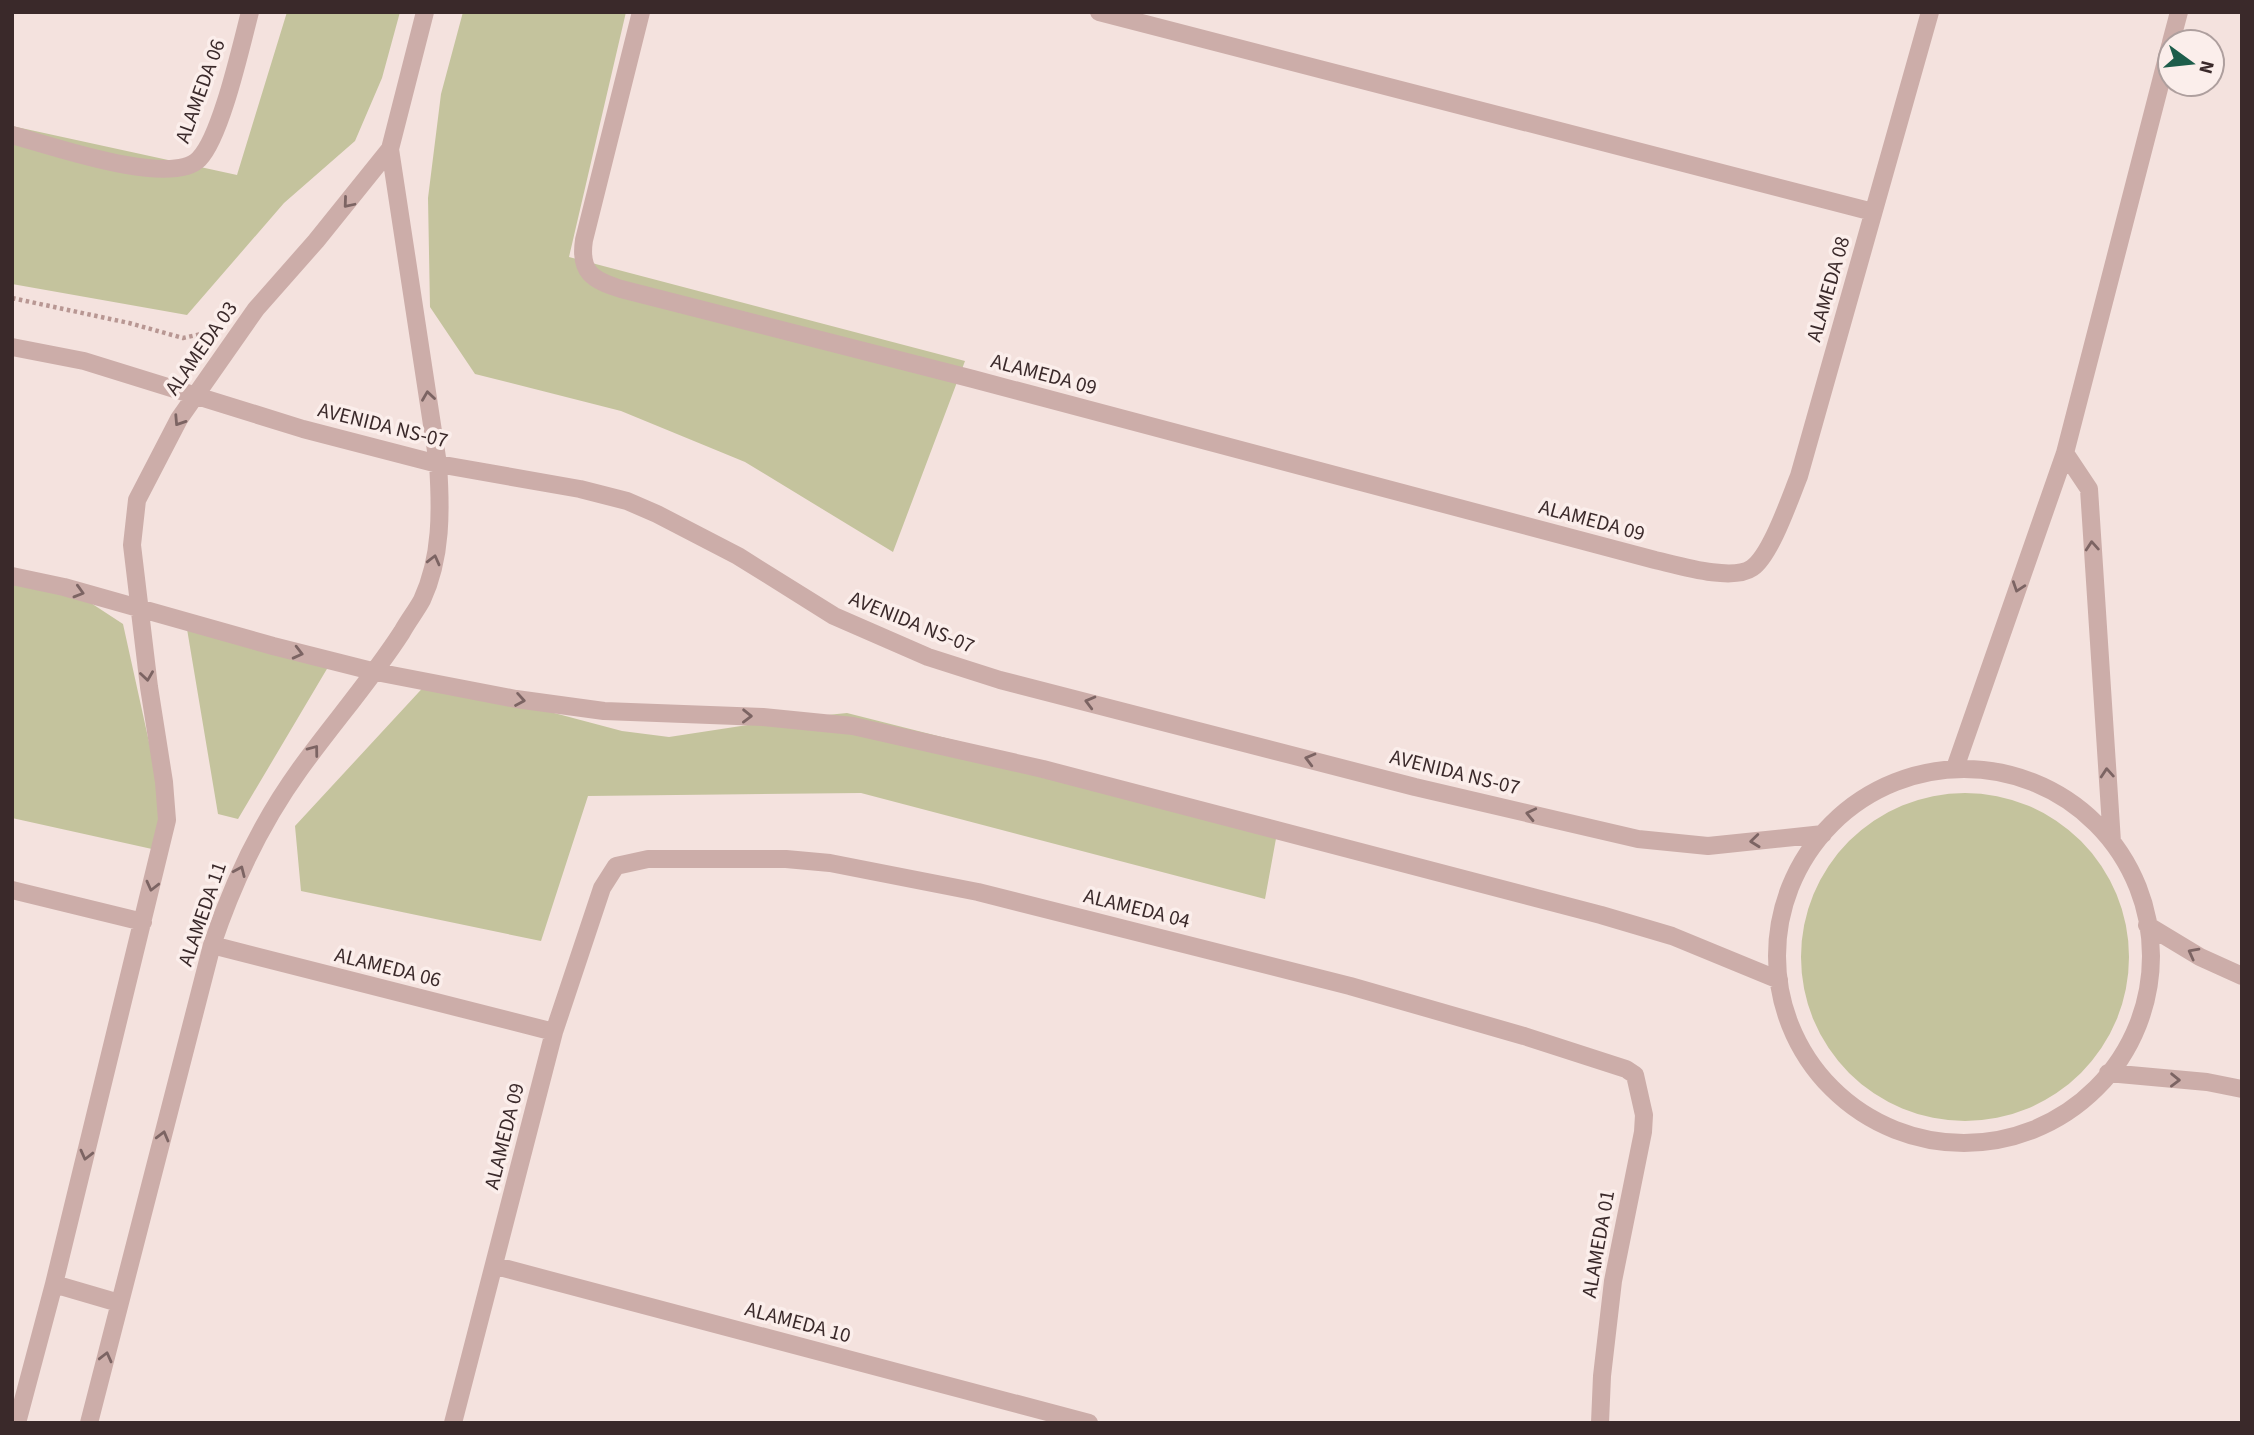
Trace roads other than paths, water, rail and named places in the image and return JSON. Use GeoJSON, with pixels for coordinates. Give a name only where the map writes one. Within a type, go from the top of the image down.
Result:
{"type":"FeatureCollection","features":[{"type":"Feature","properties":{"kind":"street","name":"ALAMEDA 06"},"geometry":{"type":"LineString","coordinates":[[12,135],[135,168],[169,170],[197,162],[211,141],[228,93],[250,12]]}},
{"type":"Feature","properties":{"kind":"street","name":"ALAMEDA 03"},"geometry":{"type":"LineString","coordinates":[[425,12],[390,149],[438,464]]}},
{"type":"Feature","properties":{"kind":"street","name":"ALAMEDA 09"},"geometry":{"type":"LineString","coordinates":[[641,12],[583,246],[583,263],[598,281],[1655,560],[1726,573],[1751,569]]}},
{"type":"Feature","properties":{"kind":"street"},"geometry":{"type":"LineString","coordinates":[[1099,12],[1873,212]]}},
{"type":"Feature","properties":{"kind":"street","name":"ALAMEDA 08"},"geometry":{"type":"LineString","coordinates":[[1751,569],[1771,541],[1799,476],[1930,12]]}},
{"type":"Feature","properties":{"kind":"street"},"geometry":{"type":"LineString","coordinates":[[1955,768],[2064,453],[2157,98]]}},
{"type":"Feature","properties":{"kind":"street","name":"ALAMEDA 03"},"geometry":{"type":"LineString","coordinates":[[138,608],[132,545],[137,500],[165,443],[256,309],[325,230],[390,149]]}},
{"type":"Feature","properties":{"kind":"street","name":"AVENIDA NS-07"},"geometry":{"type":"LineString","coordinates":[[12,347],[84,361],[303,429],[438,464],[580,489],[627,501],[737,556],[834,616],[928,657],[1000,680],[1415,786],[1638,839],[1707,846],[1823,834]]}},
{"type":"Feature","properties":{"kind":"street"},"geometry":{"type":"LineString","coordinates":[[2064,453],[2089,489],[2112,842]]}},
{"type":"Feature","properties":{"kind":"street","name":"ALAMEDA 11"},"geometry":{"type":"LineString","coordinates":[[89,1423],[212,945],[241,866],[275,807],[299,770],[376,672],[422,600],[435,556],[441,514],[438,464]]}},
{"type":"Feature","properties":{"kind":"street"},"geometry":{"type":"LineString","coordinates":[[12,576],[376,672],[562,707],[763,717],[866,729],[1043,769],[1549,900],[1672,936],[1779,980]]}},
{"type":"Feature","properties":{"kind":"street"},"geometry":{"type":"LineString","coordinates":[[17,1423],[165,835],[167,806],[138,608]]}},
{"type":"Feature","properties":{"kind":"street"},"geometry":{"type":"LineString","coordinates":[[1955,768],[1995,771],[2044,787],[2074,805],[2112,842],[2137,887],[2147,925],[2150,964],[2144,1004],[2130,1041],[2091,1093],[2048,1123],[1998,1140],[1973,1143],[1920,1139],[1857,1111],[1831,1088],[1809,1061],[1786,1014],[1779,980],[1779,928],[1788,894],[1802,863],[1823,834],[1848,810],[1877,791],[1909,777],[1955,768]]}},
{"type":"Feature","properties":{"kind":"street","name":"ALAMEDA 04"},"geometry":{"type":"LineString","coordinates":[[616,866],[648,859],[786,859],[830,863],[978,892],[1350,986],[1605,1061],[1635,1075]]}},
{"type":"Feature","properties":{"kind":"street","name":"ALAMEDA 09"},"geometry":{"type":"LineString","coordinates":[[453,1423],[496,1266],[554,1032],[602,888],[616,866]]}},
{"type":"Feature","properties":{"kind":"street"},"geometry":{"type":"LineString","coordinates":[[12,890],[143,922]]}},
{"type":"Feature","properties":{"kind":"street"},"geometry":{"type":"LineString","coordinates":[[2147,925],[2200,957],[2242,976]]}},
{"type":"Feature","properties":{"kind":"street","name":"ALAMEDA 06"},"geometry":{"type":"LineString","coordinates":[[212,945],[554,1032]]}},
{"type":"Feature","properties":{"kind":"street"},"geometry":{"type":"LineString","coordinates":[[2108,1073],[2207,1082],[2242,1089]]}},
{"type":"Feature","properties":{"kind":"street","name":"ALAMEDA 01"},"geometry":{"type":"LineString","coordinates":[[1600,1423],[1602,1376],[1613,1281],[1643,1132],[1644,1115],[1635,1075]]}},
{"type":"Feature","properties":{"kind":"street","name":"ALAMEDA 10"},"geometry":{"type":"LineString","coordinates":[[496,1266],[1089,1423]]}},
{"type":"Feature","properties":{"kind":"street"},"geometry":{"type":"LineString","coordinates":[[54,1284],[119,1303]]}}]}
